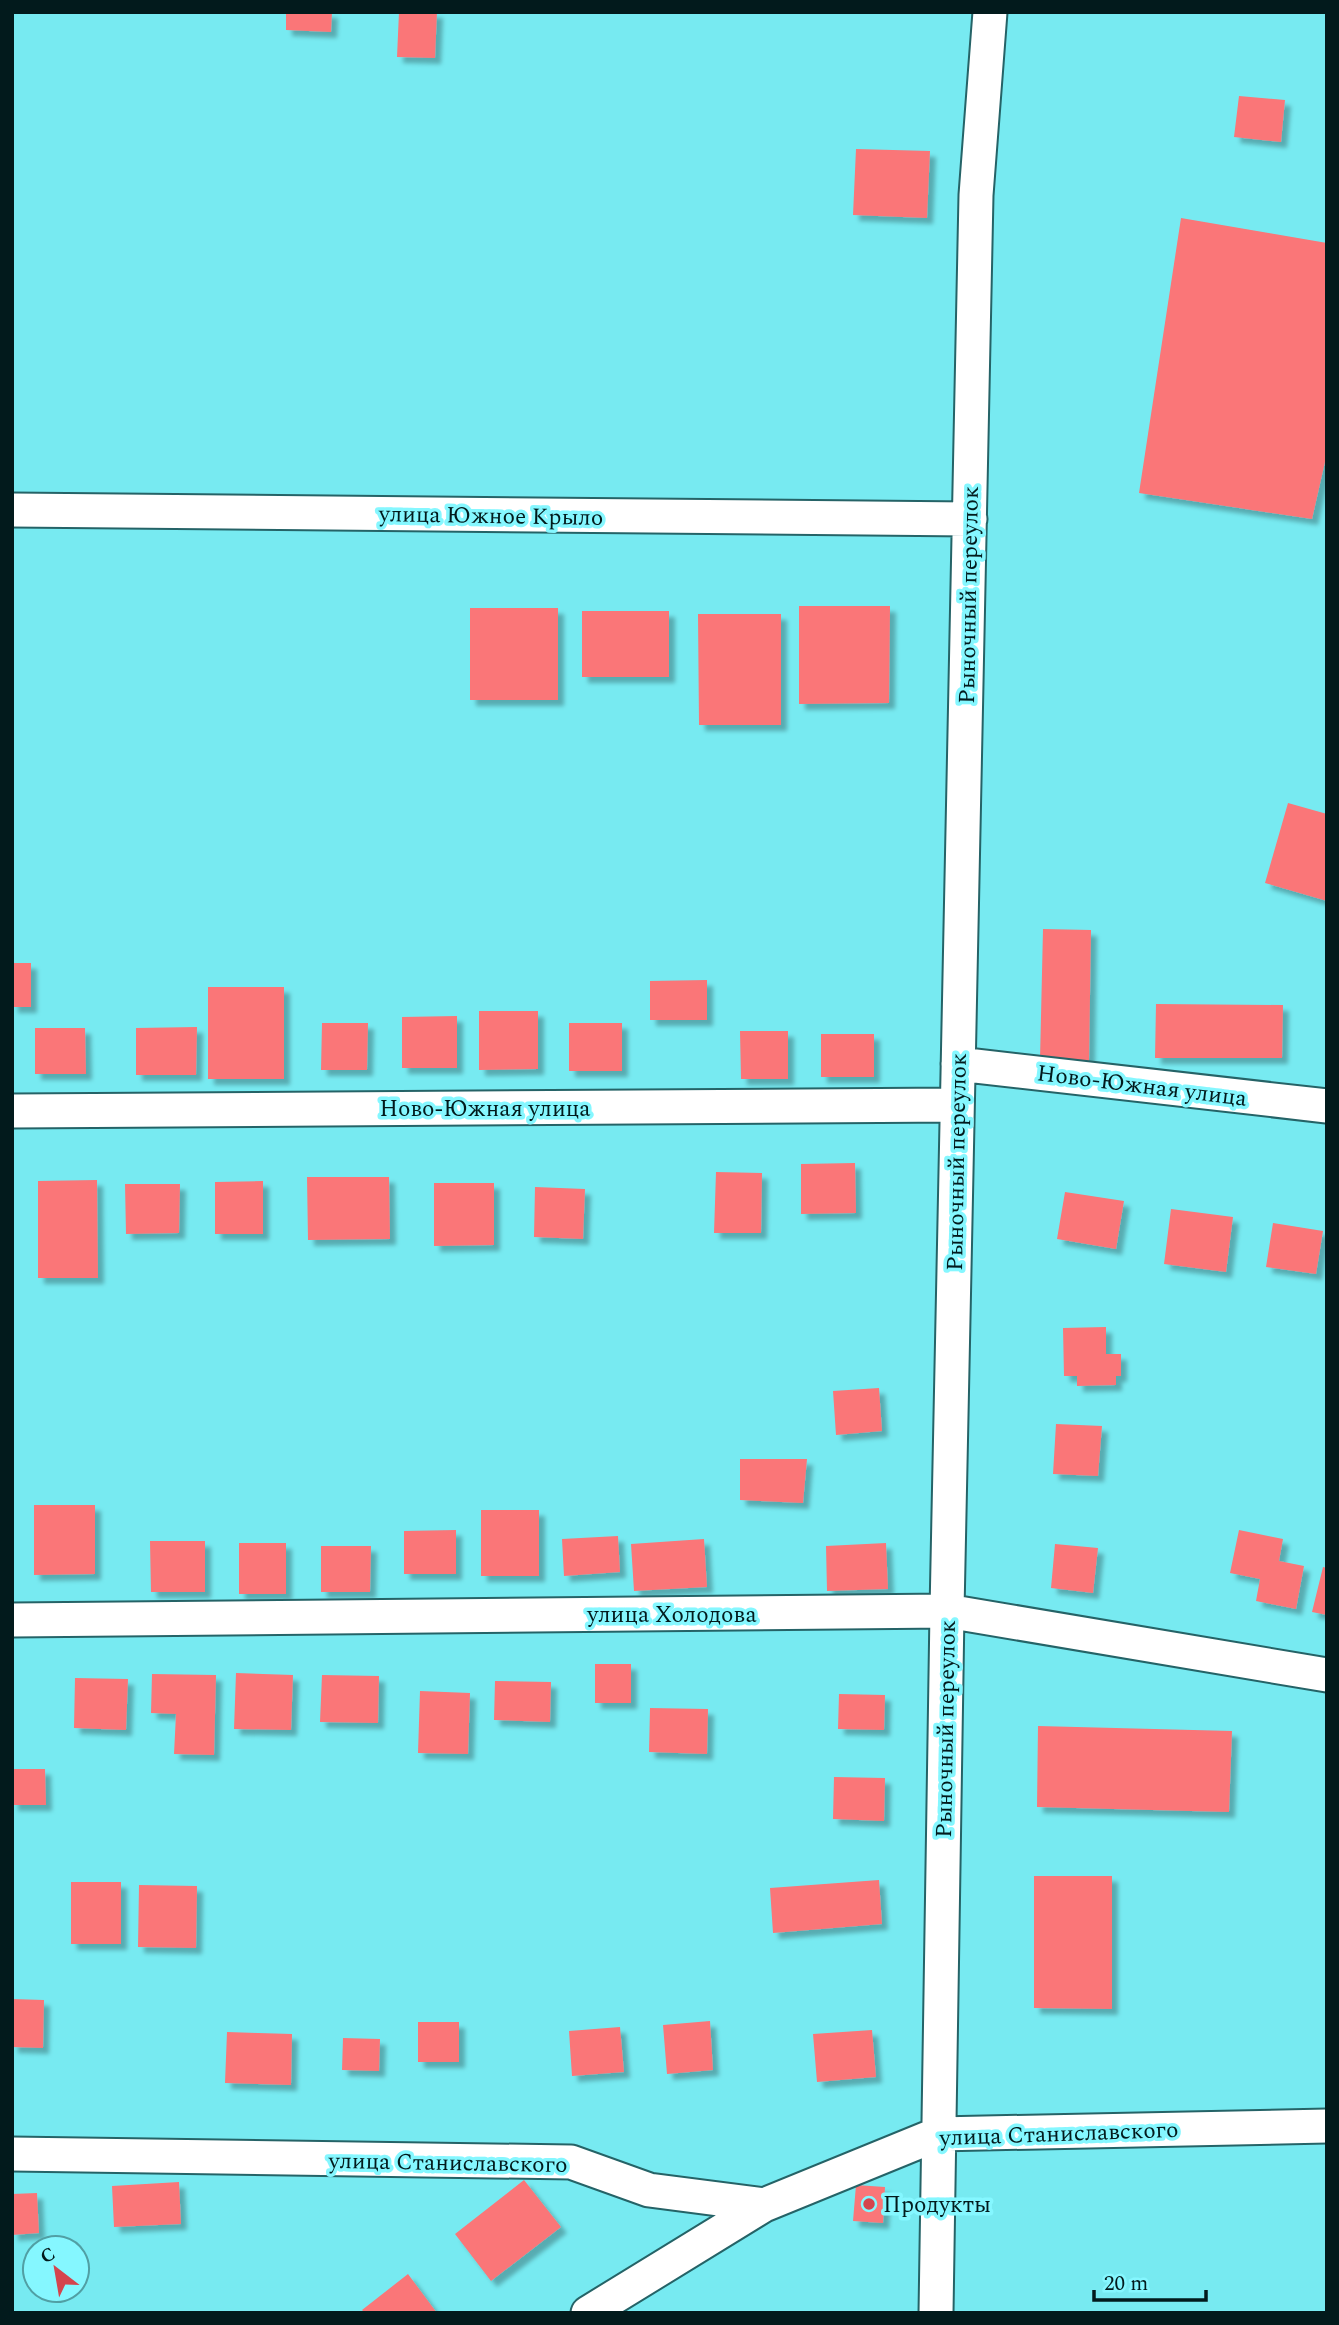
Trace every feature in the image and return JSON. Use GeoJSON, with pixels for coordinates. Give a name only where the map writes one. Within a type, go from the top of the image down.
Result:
{"type":"FeatureCollection","features":[{"type":"Feature","properties":{"kind":"street","name":"Рыночный переулок"},"geometry":{"type":"LineString","coordinates":[[936,2313],[947,1611],[976,195],[990,12]]}},
{"type":"Feature","properties":{"kind":"street","name":"улица Южное Крыло"},"geometry":{"type":"LineString","coordinates":[[12,510],[970,519]]}},
{"type":"Feature","properties":{"kind":"street","name":"Ново-Южная улица"},"geometry":{"type":"LineString","coordinates":[[958,1063],[1327,1106]]}},
{"type":"Feature","properties":{"kind":"street","name":"Ново-Южная улица"},"geometry":{"type":"LineString","coordinates":[[12,1111],[957,1105]]}},
{"type":"Feature","properties":{"kind":"street","name":"улица Холодова"},"geometry":{"type":"LineString","coordinates":[[12,1620],[947,1611],[1327,1675]]}},
{"type":"Feature","properties":{"kind":"street","name":"улица Станиславского"},"geometry":{"type":"LineString","coordinates":[[12,2154],[571,2162],[649,2190],[764,2205],[938,2134],[1327,2126]]}},
{"type":"Feature","properties":{"kind":"street"},"geometry":{"type":"LineString","coordinates":[[588,2313],[764,2205]]}},
{"type":"Feature","properties":{"kind":"building"},"geometry":{"type":"Polygon","coordinates":[[[286,12],[332,12],[331,32],[286,30],[286,12]]]}},
{"type":"Feature","properties":{"kind":"building"},"geometry":{"type":"Polygon","coordinates":[[[399,12],[437,12],[435,58],[397,57],[399,12]]]}},
{"type":"Feature","properties":{"kind":"building"},"geometry":{"type":"Polygon","coordinates":[[[1239,96],[1285,100],[1281,142],[1234,137],[1239,96]]]}},
{"type":"Feature","properties":{"kind":"building"},"geometry":{"type":"Polygon","coordinates":[[[856,149],[930,151],[927,218],[853,215],[856,149]]]}},
{"type":"Feature","properties":{"kind":"building"},"geometry":{"type":"Polygon","coordinates":[[[1181,218],[1327,243],[1327,453],[1312,519],[1139,493],[1181,218]]]}},
{"type":"Feature","properties":{"kind":"building"},"geometry":{"type":"Polygon","coordinates":[[[799,606],[890,606],[889,703],[799,704],[799,606]]]}},
{"type":"Feature","properties":{"kind":"building"},"geometry":{"type":"Polygon","coordinates":[[[470,608],[558,608],[558,700],[470,700],[470,608]]]}},
{"type":"Feature","properties":{"kind":"building"},"geometry":{"type":"Polygon","coordinates":[[[582,611],[669,611],[669,677],[582,677],[582,611]]]}},
{"type":"Feature","properties":{"kind":"building"},"geometry":{"type":"Polygon","coordinates":[[[698,614],[781,614],[781,725],[699,725],[698,614]]]}},
{"type":"Feature","properties":{"kind":"building"},"geometry":{"type":"Polygon","coordinates":[[[1288,803],[1327,814],[1327,901],[1265,883],[1288,803]]]}},
{"type":"Feature","properties":{"kind":"building"},"geometry":{"type":"Polygon","coordinates":[[[1043,929],[1091,930],[1089,1061],[1040,1060],[1043,929]]]}},
{"type":"Feature","properties":{"kind":"building"},"geometry":{"type":"Polygon","coordinates":[[[12,963],[31,963],[31,1007],[12,1007],[12,963]]]}},
{"type":"Feature","properties":{"kind":"building"},"geometry":{"type":"Polygon","coordinates":[[[707,980],[707,1020],[650,1020],[650,981],[707,980]]]}},
{"type":"Feature","properties":{"kind":"building"},"geometry":{"type":"Polygon","coordinates":[[[208,987],[284,987],[284,1079],[208,1079],[208,987]]]}},
{"type":"Feature","properties":{"kind":"building"},"geometry":{"type":"Polygon","coordinates":[[[1156,1004],[1283,1005],[1282,1058],[1155,1058],[1156,1004]]]}},
{"type":"Feature","properties":{"kind":"building"},"geometry":{"type":"Polygon","coordinates":[[[479,1011],[538,1011],[538,1069],[479,1070],[479,1011]]]}},
{"type":"Feature","properties":{"kind":"building"},"geometry":{"type":"Polygon","coordinates":[[[457,1016],[457,1068],[402,1068],[402,1017],[457,1016]]]}},
{"type":"Feature","properties":{"kind":"building"},"geometry":{"type":"Polygon","coordinates":[[[322,1023],[368,1023],[367,1070],[321,1070],[322,1023]]]}},
{"type":"Feature","properties":{"kind":"building"},"geometry":{"type":"Polygon","coordinates":[[[569,1023],[622,1023],[622,1071],[569,1071],[569,1023]]]}},
{"type":"Feature","properties":{"kind":"building"},"geometry":{"type":"Polygon","coordinates":[[[197,1027],[196,1075],[136,1075],[136,1028],[197,1027]]]}},
{"type":"Feature","properties":{"kind":"building"},"geometry":{"type":"Polygon","coordinates":[[[35,1028],[85,1028],[86,1074],[35,1074],[35,1028]]]}},
{"type":"Feature","properties":{"kind":"building"},"geometry":{"type":"Polygon","coordinates":[[[740,1031],[788,1031],[788,1079],[741,1079],[740,1031]]]}},
{"type":"Feature","properties":{"kind":"building"},"geometry":{"type":"Polygon","coordinates":[[[821,1034],[874,1034],[874,1077],[821,1077],[821,1034]]]}},
{"type":"Feature","properties":{"kind":"building"},"geometry":{"type":"Polygon","coordinates":[[[855,1163],[856,1213],[801,1214],[801,1164],[855,1163]]]}},
{"type":"Feature","properties":{"kind":"building"},"geometry":{"type":"Polygon","coordinates":[[[716,1172],[762,1173],[761,1233],[714,1233],[716,1172]]]}},
{"type":"Feature","properties":{"kind":"building"},"geometry":{"type":"Polygon","coordinates":[[[307,1177],[389,1177],[390,1239],[308,1240],[307,1177]]]}},
{"type":"Feature","properties":{"kind":"building"},"geometry":{"type":"Polygon","coordinates":[[[97,1180],[98,1278],[38,1278],[38,1181],[97,1180]]]}},
{"type":"Feature","properties":{"kind":"building"},"geometry":{"type":"Polygon","coordinates":[[[263,1181],[263,1234],[215,1234],[215,1182],[263,1181]]]}},
{"type":"Feature","properties":{"kind":"building"},"geometry":{"type":"Polygon","coordinates":[[[434,1183],[494,1183],[494,1245],[434,1246],[434,1183]]]}},
{"type":"Feature","properties":{"kind":"building"},"geometry":{"type":"Polygon","coordinates":[[[125,1184],[180,1184],[179,1233],[126,1234],[125,1184]]]}},
{"type":"Feature","properties":{"kind":"building"},"geometry":{"type":"Polygon","coordinates":[[[535,1187],[585,1189],[583,1239],[534,1237],[535,1187]]]}},
{"type":"Feature","properties":{"kind":"building"},"geometry":{"type":"Polygon","coordinates":[[[1065,1192],[1124,1201],[1116,1249],[1057,1239],[1065,1192]]]}},
{"type":"Feature","properties":{"kind":"building"},"geometry":{"type":"Polygon","coordinates":[[[1171,1209],[1233,1217],[1226,1272],[1164,1264],[1171,1209]]]}},
{"type":"Feature","properties":{"kind":"building"},"geometry":{"type":"Polygon","coordinates":[[[1273,1223],[1323,1231],[1316,1274],[1266,1267],[1273,1223]]]}},
{"type":"Feature","properties":{"kind":"building"},"geometry":{"type":"Polygon","coordinates":[[[1106,1327],[1106,1354],[1121,1354],[1121,1376],[1116,1376],[1116,1385],[1077,1386],[1077,1376],[1064,1376],[1063,1328],[1106,1327]]]}},
{"type":"Feature","properties":{"kind":"building"},"geometry":{"type":"Polygon","coordinates":[[[879,1388],[882,1431],[836,1435],[833,1391],[879,1388]]]}},
{"type":"Feature","properties":{"kind":"building"},"geometry":{"type":"Polygon","coordinates":[[[1056,1424],[1102,1426],[1098,1476],[1053,1474],[1056,1424]]]}},
{"type":"Feature","properties":{"kind":"building"},"geometry":{"type":"Polygon","coordinates":[[[740,1459],[807,1459],[803,1503],[740,1500],[740,1459]]]}},
{"type":"Feature","properties":{"kind":"building"},"geometry":{"type":"Polygon","coordinates":[[[34,1505],[95,1505],[95,1574],[34,1575],[34,1505]]]}},
{"type":"Feature","properties":{"kind":"building"},"geometry":{"type":"Polygon","coordinates":[[[481,1510],[539,1510],[539,1576],[481,1576],[481,1510]]]}},
{"type":"Feature","properties":{"kind":"building"},"geometry":{"type":"Polygon","coordinates":[[[456,1530],[456,1574],[404,1574],[404,1531],[456,1530]]]}},
{"type":"Feature","properties":{"kind":"building"},"geometry":{"type":"Polygon","coordinates":[[[1239,1530],[1283,1539],[1279,1561],[1304,1566],[1296,1609],[1256,1601],[1260,1579],[1230,1573],[1239,1530]]]}},
{"type":"Feature","properties":{"kind":"building"},"geometry":{"type":"Polygon","coordinates":[[[618,1536],[620,1572],[564,1576],[562,1539],[618,1536]]]}},
{"type":"Feature","properties":{"kind":"building"},"geometry":{"type":"Polygon","coordinates":[[[704,1539],[707,1587],[634,1591],[631,1544],[704,1539]]]}},
{"type":"Feature","properties":{"kind":"building"},"geometry":{"type":"Polygon","coordinates":[[[150,1541],[205,1541],[205,1592],[151,1592],[150,1541]]]}},
{"type":"Feature","properties":{"kind":"building"},"geometry":{"type":"Polygon","coordinates":[[[239,1543],[286,1543],[286,1594],[239,1594],[239,1543]]]}},
{"type":"Feature","properties":{"kind":"building"},"geometry":{"type":"Polygon","coordinates":[[[886,1543],[888,1589],[827,1591],[826,1546],[886,1543]]]}},
{"type":"Feature","properties":{"kind":"building"},"geometry":{"type":"Polygon","coordinates":[[[1055,1544],[1098,1548],[1093,1593],[1051,1588],[1055,1544]]]}},
{"type":"Feature","properties":{"kind":"building"},"geometry":{"type":"Polygon","coordinates":[[[321,1546],[371,1546],[370,1592],[321,1592],[321,1546]]]}},
{"type":"Feature","properties":{"kind":"building"},"geometry":{"type":"Polygon","coordinates":[[[1323,1567],[1327,1568],[1327,1615],[1312,1612],[1323,1567]]]}},
{"type":"Feature","properties":{"kind":"building"},"geometry":{"type":"Polygon","coordinates":[[[595,1664],[631,1664],[631,1703],[595,1703],[595,1664]]]}},
{"type":"Feature","properties":{"kind":"building"},"geometry":{"type":"Polygon","coordinates":[[[236,1673],[293,1675],[291,1730],[234,1729],[236,1673]]]}},
{"type":"Feature","properties":{"kind":"building"},"geometry":{"type":"Polygon","coordinates":[[[152,1674],[216,1675],[214,1755],[174,1754],[176,1714],[151,1713],[152,1674]]]}},
{"type":"Feature","properties":{"kind":"building"},"geometry":{"type":"Polygon","coordinates":[[[322,1675],[379,1676],[378,1723],[320,1722],[322,1675]]]}},
{"type":"Feature","properties":{"kind":"building"},"geometry":{"type":"Polygon","coordinates":[[[75,1678],[128,1679],[126,1730],[74,1728],[75,1678]]]}},
{"type":"Feature","properties":{"kind":"building"},"geometry":{"type":"Polygon","coordinates":[[[495,1681],[551,1682],[550,1722],[494,1720],[495,1681]]]}},
{"type":"Feature","properties":{"kind":"building"},"geometry":{"type":"Polygon","coordinates":[[[420,1691],[470,1693],[468,1754],[418,1753],[420,1691]]]}},
{"type":"Feature","properties":{"kind":"building"},"geometry":{"type":"Polygon","coordinates":[[[839,1694],[885,1695],[884,1730],[838,1729],[839,1694]]]}},
{"type":"Feature","properties":{"kind":"building"},"geometry":{"type":"Polygon","coordinates":[[[650,1708],[708,1709],[707,1754],[649,1752],[650,1708]]]}},
{"type":"Feature","properties":{"kind":"building"},"geometry":{"type":"Polygon","coordinates":[[[1038,1726],[1232,1731],[1229,1812],[1037,1807],[1038,1726]]]}},
{"type":"Feature","properties":{"kind":"building"},"geometry":{"type":"Polygon","coordinates":[[[12,1769],[45,1769],[46,1805],[12,1805],[12,1769]]]}},
{"type":"Feature","properties":{"kind":"building"},"geometry":{"type":"Polygon","coordinates":[[[834,1777],[885,1778],[884,1821],[833,1819],[834,1777]]]}},
{"type":"Feature","properties":{"kind":"building"},"geometry":{"type":"Polygon","coordinates":[[[1034,1876],[1112,1876],[1112,2009],[1034,2008],[1034,1876]]]}},
{"type":"Feature","properties":{"kind":"building"},"geometry":{"type":"Polygon","coordinates":[[[879,1880],[882,1924],[773,1933],[770,1888],[879,1880]]]}},
{"type":"Feature","properties":{"kind":"building"},"geometry":{"type":"Polygon","coordinates":[[[71,1882],[121,1882],[121,1944],[71,1944],[71,1882]]]}},
{"type":"Feature","properties":{"kind":"building"},"geometry":{"type":"Polygon","coordinates":[[[139,1885],[197,1886],[196,1948],[138,1947],[139,1885]]]}},
{"type":"Feature","properties":{"kind":"building"},"geometry":{"type":"Polygon","coordinates":[[[12,1999],[44,2000],[43,2048],[12,2047],[12,1999]]]}},
{"type":"Feature","properties":{"kind":"building"},"geometry":{"type":"Polygon","coordinates":[[[710,2021],[713,2070],[667,2074],[663,2025],[710,2021]]]}},
{"type":"Feature","properties":{"kind":"building"},"geometry":{"type":"Polygon","coordinates":[[[418,2022],[459,2022],[459,2062],[418,2062],[418,2022]]]}},
{"type":"Feature","properties":{"kind":"building"},"geometry":{"type":"Polygon","coordinates":[[[620,2027],[624,2072],[572,2076],[569,2031],[620,2027]]]}},
{"type":"Feature","properties":{"kind":"building"},"geometry":{"type":"Polygon","coordinates":[[[872,2030],[876,2077],[817,2082],[813,2034],[872,2030]]]}},
{"type":"Feature","properties":{"kind":"building"},"geometry":{"type":"Polygon","coordinates":[[[227,2032],[292,2034],[291,2085],[225,2083],[227,2032]]]}},
{"type":"Feature","properties":{"kind":"building"},"geometry":{"type":"Polygon","coordinates":[[[343,2038],[380,2039],[379,2071],[342,2070],[343,2038]]]}},
{"type":"Feature","properties":{"kind":"building"},"geometry":{"type":"Polygon","coordinates":[[[524,2180],[561,2227],[491,2281],[455,2234],[524,2180]]]}},
{"type":"Feature","properties":{"kind":"building"},"geometry":{"type":"Polygon","coordinates":[[[179,2182],[181,2224],[114,2227],[112,2186],[179,2182]]]}},
{"type":"Feature","properties":{"kind":"building","name":"Продукты"},"geometry":{"type":"Polygon","coordinates":[[[856,2185],[885,2187],[883,2223],[853,2221],[856,2185]]]}},
{"type":"Feature","properties":{"kind":"building"},"geometry":{"type":"Polygon","coordinates":[[[37,2193],[39,2233],[12,2235],[12,2194],[37,2193]]]}},
{"type":"Feature","properties":{"kind":"building"},"geometry":{"type":"Polygon","coordinates":[[[408,2274],[437,2313],[365,2313],[362,2310],[408,2274]]]}},
{"type":"Feature","properties":{"kind":"place","name":"Продукты"},"geometry":{"type":"Point","coordinates":[869,2204]}}]}
